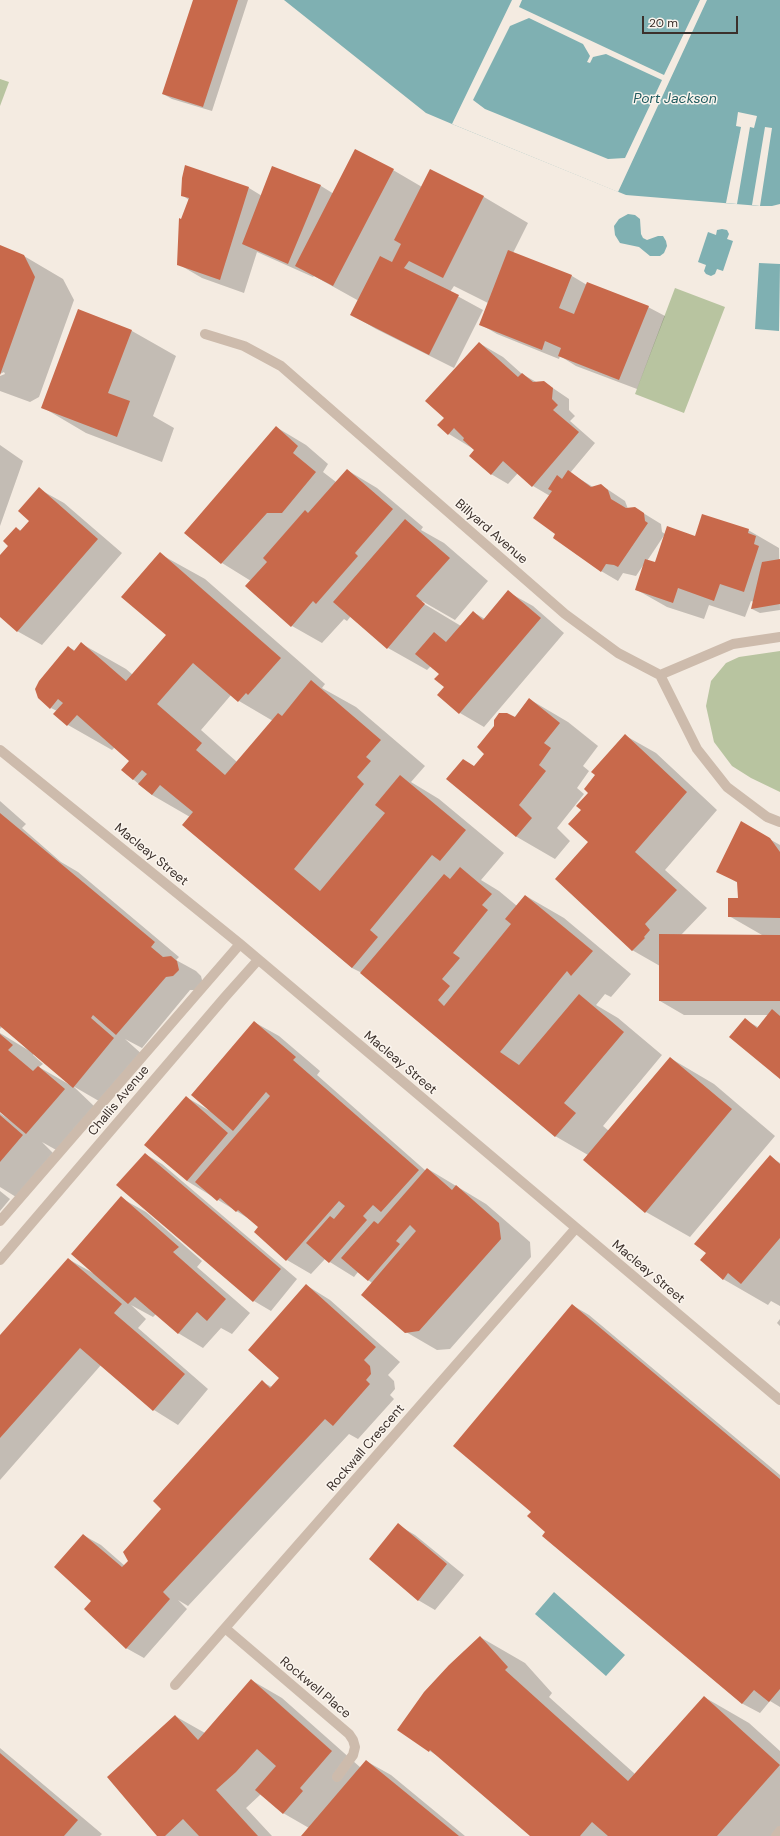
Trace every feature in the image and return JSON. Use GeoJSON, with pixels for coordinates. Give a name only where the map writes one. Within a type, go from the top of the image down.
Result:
{"type":"FeatureCollection","features":[{"type":"Feature","properties":{"kind":"street","name":"Billyard Avenue"},"geometry":{"type":"LineString","coordinates":[[205,334],[244,346],[281,366],[565,614],[618,653],[660,675]]}},
{"type":"Feature","properties":{"kind":"street"},"geometry":{"type":"LineString","coordinates":[[780,637],[733,644],[660,675],[698,749],[727,787],[767,817],[780,822]]}},
{"type":"Feature","properties":{"kind":"street","name":"Macleay Street"},"geometry":{"type":"LineString","coordinates":[[0,750],[240,944],[780,1400]]}},
{"type":"Feature","properties":{"kind":"street","name":"Challis Avenue"},"geometry":{"type":"LineString","coordinates":[[0,1221],[240,944]]}},
{"type":"Feature","properties":{"kind":"street","name":"Challis Avenue"},"geometry":{"type":"LineString","coordinates":[[0,1260],[224,997],[258,960]]}},
{"type":"Feature","properties":{"kind":"street","name":"Rockwall Crescent"},"geometry":{"type":"LineString","coordinates":[[175,1685],[576,1228]]}},
{"type":"Feature","properties":{"kind":"street","name":"Rockwell Place"},"geometry":{"type":"LineString","coordinates":[[225,1628],[349,1734],[355,1747],[353,1755],[337,1777]]}},
{"type":"Feature","properties":{"kind":"street"},"geometry":{"type":"LineString","coordinates":[[776,1836],[780,1831]]}},
{"type":"Feature","properties":{"kind":"green space"},"geometry":{"type":"Polygon","coordinates":[[[0,79],[9,82],[0,106],[0,79]]]}},
{"type":"Feature","properties":{"kind":"green space"},"geometry":{"type":"Polygon","coordinates":[[[675,288],[725,307],[684,413],[635,394],[675,288]]]}},
{"type":"Feature","properties":{"kind":"green space"},"geometry":{"type":"Polygon","coordinates":[[[780,651],[780,792],[751,778],[732,766],[714,742],[706,706],[711,681],[726,663],[739,657],[780,651]]]}},
{"type":"Feature","properties":{"kind":"water","name":"Port Jackson"},"geometry":{"type":"Polygon","coordinates":[[[284,0],[780,0],[780,204],[760,206],[626,195],[452,124],[426,113],[284,0]]]}},
{"type":"Feature","properties":{"kind":"water"},"geometry":{"type":"Polygon","coordinates":[[[628,214],[635,215],[640,219],[641,234],[643,238],[647,240],[658,236],[663,236],[667,246],[664,253],[660,256],[650,256],[639,247],[620,243],[615,235],[614,226],[619,219],[628,214]]]}},
{"type":"Feature","properties":{"kind":"water"},"geometry":{"type":"Polygon","coordinates":[[[717,230],[727,230],[729,234],[727,239],[733,241],[723,271],[717,269],[715,274],[711,276],[706,274],[704,271],[706,265],[698,262],[708,232],[716,235],[717,230]]]}},
{"type":"Feature","properties":{"kind":"water"},"geometry":{"type":"Polygon","coordinates":[[[759,263],[780,264],[779,331],[755,329],[759,263]]]}},
{"type":"Feature","properties":{"kind":"water"},"geometry":{"type":"Polygon","coordinates":[[[554,1592],[625,1655],[606,1676],[535,1614],[554,1592]]]}},
{"type":"Feature","properties":{"kind":"pier"},"geometry":{"type":"Polygon","coordinates":[[[512,0],[522,0],[519,7],[664,75],[700,0],[707,0],[618,192],[452,124],[512,0]],[[529,18],[510,26],[473,100],[485,109],[608,159],[625,158],[662,80],[606,54],[593,57],[590,63],[587,62],[590,56],[583,44],[529,18]]]}},
{"type":"Feature","properties":{"kind":"pier"},"geometry":{"type":"Polygon","coordinates":[[[738,112],[757,116],[754,128],[750,127],[737,204],[726,203],[741,127],[736,126],[738,112]]]}},
{"type":"Feature","properties":{"kind":"pier"},"geometry":{"type":"Polygon","coordinates":[[[765,127],[772,128],[760,206],[752,205],[765,127]]]}},
{"type":"Feature","properties":{"kind":"building"},"geometry":{"type":"Polygon","coordinates":[[[193,0],[238,0],[203,107],[162,94],[193,0]]]}},
{"type":"Feature","properties":{"kind":"building"},"geometry":{"type":"Polygon","coordinates":[[[355,149],[394,169],[333,286],[295,266],[355,149]]]}},
{"type":"Feature","properties":{"kind":"building"},"geometry":{"type":"Polygon","coordinates":[[[185,165],[249,187],[220,280],[177,265],[179,218],[181,219],[189,198],[181,196],[182,178],[185,165]]]}},
{"type":"Feature","properties":{"kind":"building"},"geometry":{"type":"Polygon","coordinates":[[[272,166],[321,185],[288,264],[242,244],[272,166]]]}},
{"type":"Feature","properties":{"kind":"building"},"geometry":{"type":"Polygon","coordinates":[[[430,169],[484,196],[443,278],[409,261],[404,268],[459,295],[429,355],[350,315],[380,256],[392,262],[401,244],[394,240],[430,169]]]}},
{"type":"Feature","properties":{"kind":"building"},"geometry":{"type":"Polygon","coordinates":[[[0,245],[24,255],[35,277],[0,375],[0,245]]]}},
{"type":"Feature","properties":{"kind":"building"},"geometry":{"type":"Polygon","coordinates":[[[508,250],[572,275],[559,308],[574,314],[587,282],[649,306],[619,380],[558,356],[561,348],[545,341],[542,350],[479,325],[508,250]]]}},
{"type":"Feature","properties":{"kind":"building"},"geometry":{"type":"Polygon","coordinates":[[[78,309],[132,330],[108,393],[130,401],[117,437],[41,408],[78,309]]]}},
{"type":"Feature","properties":{"kind":"building"},"geometry":{"type":"Polygon","coordinates":[[[479,342],[518,377],[522,373],[533,382],[544,381],[553,388],[552,399],[558,405],[553,410],[579,432],[532,487],[503,461],[491,475],[469,456],[474,450],[463,440],[464,438],[454,428],[448,435],[437,425],[444,418],[425,401],[479,342]]]}},
{"type":"Feature","properties":{"kind":"building"},"geometry":{"type":"Polygon","coordinates":[[[276,426],[298,446],[293,453],[316,472],[282,513],[267,513],[221,564],[184,533],[276,426]]]}},
{"type":"Feature","properties":{"kind":"building"},"geometry":{"type":"Polygon","coordinates":[[[347,469],[393,509],[355,553],[358,556],[316,604],[313,601],[291,627],[245,586],[267,562],[263,558],[305,510],[308,513],[347,469]]]}},
{"type":"Feature","properties":{"kind":"building"},"geometry":{"type":"Polygon","coordinates":[[[568,470],[591,487],[601,484],[608,490],[611,499],[626,508],[635,507],[644,513],[645,521],[648,523],[618,567],[606,564],[601,572],[553,538],[555,534],[533,518],[552,491],[548,489],[557,475],[562,479],[568,470]]]}},
{"type":"Feature","properties":{"kind":"building"},"geometry":{"type":"Polygon","coordinates":[[[39,487],[98,539],[17,632],[0,617],[0,555],[8,546],[3,541],[16,527],[20,531],[29,521],[18,511],[39,487]]]}},
{"type":"Feature","properties":{"kind":"building"},"geometry":{"type":"Polygon","coordinates":[[[702,514],[749,529],[748,533],[756,536],[754,544],[759,546],[744,592],[720,584],[714,601],[678,588],[673,603],[635,590],[645,559],[655,562],[667,526],[695,536],[702,514]]]}},
{"type":"Feature","properties":{"kind":"building"},"geometry":{"type":"Polygon","coordinates":[[[405,519],[450,558],[416,596],[425,604],[387,649],[333,602],[405,519]]]}},
{"type":"Feature","properties":{"kind":"building"},"geometry":{"type":"Polygon","coordinates":[[[160,552],[281,658],[248,695],[246,693],[238,702],[193,663],[157,704],[202,743],[196,750],[225,775],[278,713],[282,716],[311,680],[381,740],[366,757],[371,761],[357,777],[364,784],[294,869],[320,891],[385,813],[375,805],[400,775],[466,830],[440,861],[432,855],[370,930],[378,937],[352,968],[182,825],[193,812],[160,785],[152,795],[138,784],[147,774],[142,770],[133,780],[121,770],[129,761],[77,715],[67,726],[53,714],[63,703],[58,699],[50,709],[38,698],[35,689],[39,681],[68,646],[74,651],[81,642],[126,681],[166,635],[121,597],[160,552]]]}},
{"type":"Feature","properties":{"kind":"building"},"geometry":{"type":"Polygon","coordinates":[[[780,559],[780,604],[751,609],[762,562],[780,559]]]}},
{"type":"Feature","properties":{"kind":"building"},"geometry":{"type":"Polygon","coordinates":[[[508,590],[541,618],[459,714],[437,695],[444,687],[434,679],[439,674],[415,654],[434,632],[446,642],[473,611],[483,620],[508,590]]]}},
{"type":"Feature","properties":{"kind":"building"},"geometry":{"type":"Polygon","coordinates":[[[529,698],[560,723],[544,743],[551,748],[539,765],[546,771],[519,805],[532,818],[516,837],[446,779],[463,759],[474,766],[484,754],[477,747],[494,726],[494,720],[499,713],[507,713],[515,717],[529,698]]]}},
{"type":"Feature","properties":{"kind":"building"},"geometry":{"type":"Polygon","coordinates":[[[625,734],[687,792],[635,852],[677,890],[645,924],[650,930],[644,937],[645,938],[632,951],[555,879],[588,842],[568,824],[581,810],[576,806],[588,793],[584,789],[595,775],[591,772],[625,734]]]}},
{"type":"Feature","properties":{"kind":"building"},"geometry":{"type":"Polygon","coordinates":[[[0,813],[155,942],[151,947],[163,957],[171,956],[177,961],[179,970],[173,976],[166,977],[116,1035],[93,1015],[91,1018],[114,1038],[73,1088],[0,1026],[0,813]]]}},
{"type":"Feature","properties":{"kind":"building"},"geometry":{"type":"Polygon","coordinates":[[[741,821],[770,838],[780,852],[780,918],[728,917],[728,898],[738,898],[737,882],[716,872],[741,821]]]}},
{"type":"Feature","properties":{"kind":"building"},"geometry":{"type":"Polygon","coordinates":[[[460,867],[492,894],[482,905],[488,910],[453,953],[460,958],[442,979],[450,986],[438,1000],[444,1006],[511,924],[505,919],[525,895],[593,951],[571,976],[567,971],[500,1052],[519,1065],[579,994],[624,1032],[564,1103],[576,1113],[555,1137],[360,973],[444,874],[450,879],[460,867]]]}},
{"type":"Feature","properties":{"kind":"building"},"geometry":{"type":"Polygon","coordinates":[[[659,934],[780,935],[780,1001],[659,1001],[659,934]]]}},
{"type":"Feature","properties":{"kind":"building"},"geometry":{"type":"Polygon","coordinates":[[[772,1009],[780,1016],[780,1079],[729,1037],[745,1018],[757,1028],[772,1009]]]}},
{"type":"Feature","properties":{"kind":"building"},"geometry":{"type":"Polygon","coordinates":[[[254,1021],[296,1057],[293,1060],[419,1170],[381,1212],[373,1205],[363,1216],[367,1220],[329,1263],[306,1243],[330,1216],[334,1219],[345,1206],[339,1201],[286,1261],[254,1232],[258,1227],[238,1210],[236,1212],[220,1198],[217,1201],[195,1182],[270,1096],[266,1092],[233,1131],[191,1095],[254,1021]]]}},
{"type":"Feature","properties":{"kind":"building"},"geometry":{"type":"Polygon","coordinates":[[[0,1034],[13,1045],[8,1050],[33,1071],[38,1066],[65,1089],[26,1134],[0,1112],[0,1034]]]}},
{"type":"Feature","properties":{"kind":"building"},"geometry":{"type":"Polygon","coordinates":[[[670,1057],[732,1109],[645,1213],[583,1160],[670,1057]]]}},
{"type":"Feature","properties":{"kind":"building"},"geometry":{"type":"Polygon","coordinates":[[[186,1096],[228,1133],[187,1181],[144,1145],[186,1096]]]}},
{"type":"Feature","properties":{"kind":"building"},"geometry":{"type":"Polygon","coordinates":[[[0,1115],[23,1135],[0,1162],[0,1115]]]}},
{"type":"Feature","properties":{"kind":"building"},"geometry":{"type":"Polygon","coordinates":[[[145,1153],[281,1269],[253,1302],[116,1185],[145,1153]]]}},
{"type":"Feature","properties":{"kind":"building"},"geometry":{"type":"Polygon","coordinates":[[[770,1155],[780,1164],[780,1238],[741,1284],[728,1273],[723,1280],[700,1260],[706,1253],[694,1244],[770,1155]]]}},
{"type":"Feature","properties":{"kind":"building"},"geometry":{"type":"Polygon","coordinates":[[[427,1168],[452,1190],[456,1185],[499,1223],[501,1239],[419,1331],[405,1333],[361,1295],[416,1231],[410,1225],[396,1241],[400,1244],[368,1281],[341,1258],[374,1221],[378,1224],[427,1168]]]}},
{"type":"Feature","properties":{"kind":"building"},"geometry":{"type":"Polygon","coordinates":[[[121,1196],[179,1247],[173,1252],[226,1299],[207,1321],[197,1312],[178,1334],[135,1297],[128,1304],[71,1254],[121,1196]]]}},
{"type":"Feature","properties":{"kind":"building"},"geometry":{"type":"Polygon","coordinates":[[[68,1258],[122,1304],[114,1313],[185,1374],[153,1411],[80,1348],[0,1438],[0,1335],[68,1258]]]}},
{"type":"Feature","properties":{"kind":"building"},"geometry":{"type":"Polygon","coordinates":[[[306,1284],[376,1347],[364,1360],[370,1366],[371,1374],[366,1380],[370,1384],[333,1426],[325,1419],[163,1592],[170,1599],[126,1649],[84,1609],[91,1601],[54,1567],[83,1534],[122,1567],[128,1561],[123,1552],[161,1509],[153,1501],[262,1380],[270,1388],[279,1378],[248,1350],[306,1284]]]}},
{"type":"Feature","properties":{"kind":"building"},"geometry":{"type":"Polygon","coordinates":[[[572,1304],[780,1479],[780,1689],[769,1702],[754,1690],[742,1704],[542,1536],[545,1532],[527,1516],[531,1512],[453,1446],[572,1304]]]}},
{"type":"Feature","properties":{"kind":"building"},"geometry":{"type":"Polygon","coordinates":[[[398,1523],[447,1564],[418,1601],[369,1559],[398,1523]]]}},
{"type":"Feature","properties":{"kind":"building"},"geometry":{"type":"Polygon","coordinates":[[[480,1636],[508,1667],[505,1670],[628,1781],[704,1696],[780,1765],[717,1836],[608,1836],[592,1822],[580,1836],[530,1836],[430,1750],[429,1752],[397,1730],[424,1692],[449,1665],[480,1636]]]}},
{"type":"Feature","properties":{"kind":"building"},"geometry":{"type":"Polygon","coordinates":[[[251,1679],[332,1751],[300,1788],[303,1791],[283,1814],[255,1790],[276,1766],[257,1749],[236,1772],[216,1790],[258,1836],[199,1836],[183,1819],[165,1836],[157,1836],[107,1777],[175,1715],[198,1740],[251,1679]]]}},
{"type":"Feature","properties":{"kind":"building"},"geometry":{"type":"Polygon","coordinates":[[[0,1753],[78,1820],[64,1836],[0,1836],[0,1753]]]}},
{"type":"Feature","properties":{"kind":"building"},"geometry":{"type":"Polygon","coordinates":[[[366,1760],[459,1836],[301,1836],[366,1760]]]}}]}
